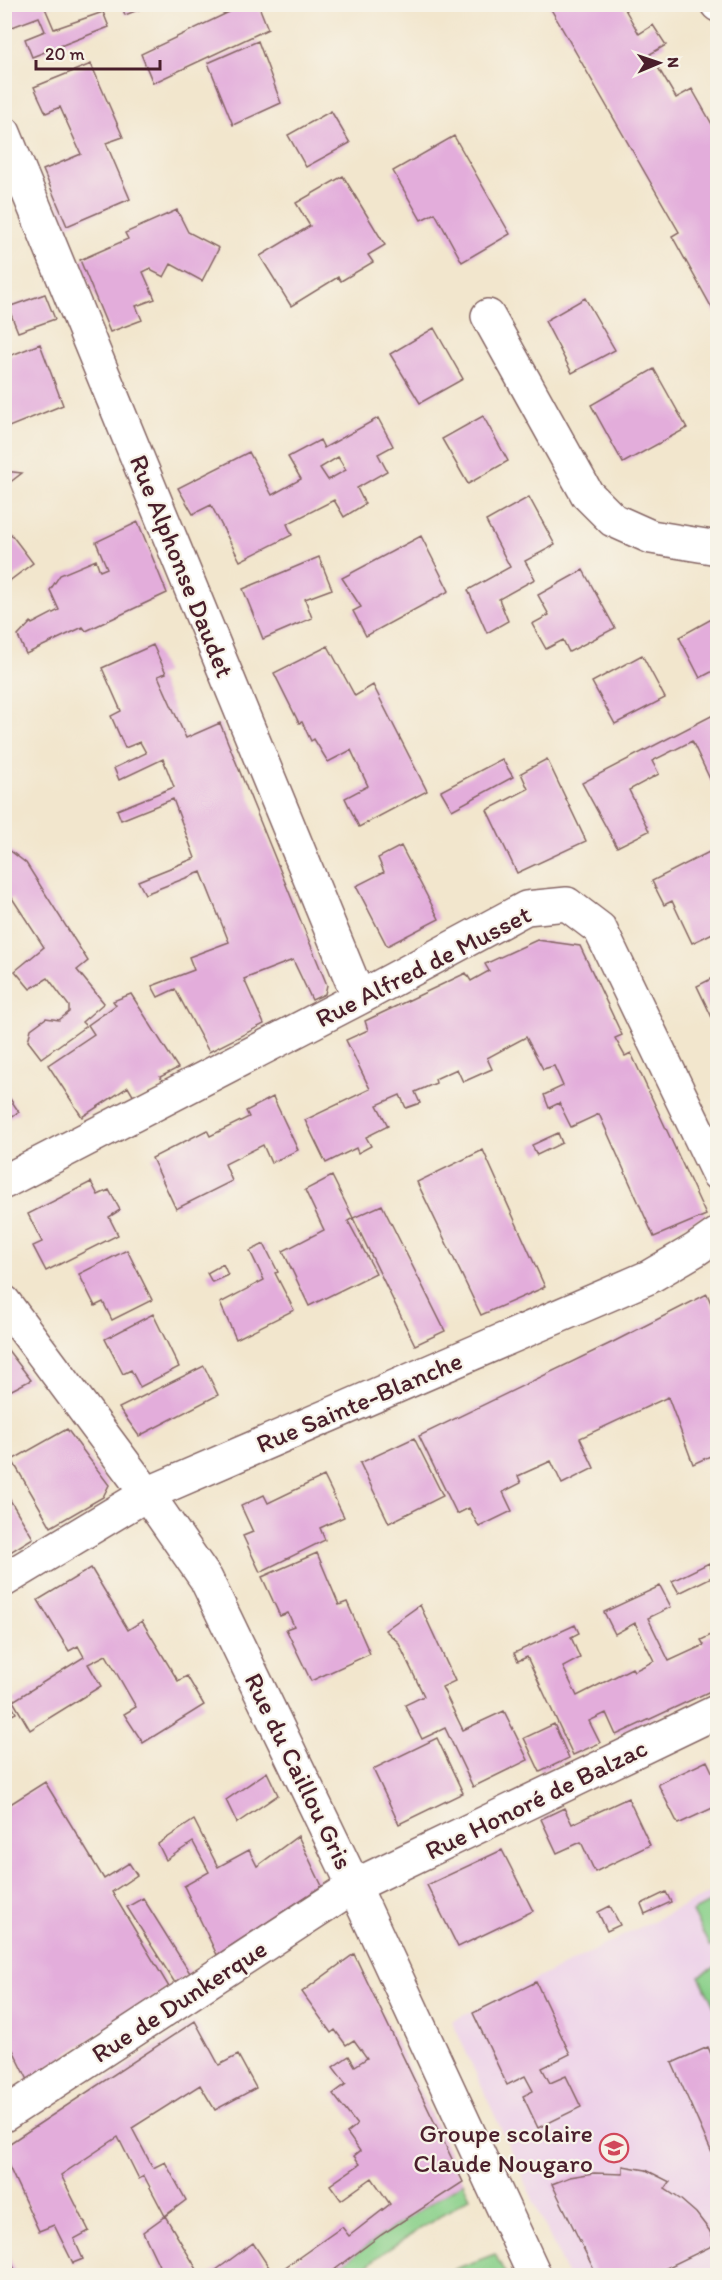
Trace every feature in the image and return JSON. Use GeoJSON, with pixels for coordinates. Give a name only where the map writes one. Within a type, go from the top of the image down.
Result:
{"type":"FeatureCollection","features":[{"type":"Feature","properties":{"kind":"street","name":"Rue Alphonse Daudet"},"geometry":{"type":"LineString","coordinates":[[4,133],[359,998]]}},
{"type":"Feature","properties":{"kind":"street"},"geometry":{"type":"LineString","coordinates":[[488,316],[586,494],[613,520],[651,537],[717,548]]}},
{"type":"Feature","properties":{"kind":"street","name":"Rue Alfred de Musset"},"geometry":{"type":"LineString","coordinates":[[4,1182],[359,998],[526,908],[567,904],[600,929],[717,1174]]}},
{"type":"Feature","properties":{"kind":"street","name":"Rue Sainte-Blanche"},"geometry":{"type":"LineString","coordinates":[[4,1580],[147,1494],[649,1277],[696,1250],[717,1234]]}},
{"type":"Feature","properties":{"kind":"street","name":"Rue du Caillou Gris"},"geometry":{"type":"LineString","coordinates":[[4,1302],[147,1494],[206,1578],[354,1886],[536,2276]]}},
{"type":"Feature","properties":{"kind":"street","name":"Rue Honoré de Balzac"},"geometry":{"type":"LineString","coordinates":[[354,1886],[717,1711]]}},
{"type":"Feature","properties":{"kind":"street","name":"Rue de Dunkerque"},"geometry":{"type":"LineString","coordinates":[[4,2115],[354,1886]]}},
{"type":"Feature","properties":{"kind":"shaded area","name":"Groupe scolaire Claude Nougaro"},"geometry":{"type":"Polygon","coordinates":[[[717,1889],[717,2275],[567,2275],[452,2021],[717,1889]]]}},
{"type":"Feature","properties":{"kind":"green space"},"geometry":{"type":"Polygon","coordinates":[[[717,1899],[717,1943],[710,1947],[692,1912],[717,1899]]]}},
{"type":"Feature","properties":{"kind":"green space"},"geometry":{"type":"Polygon","coordinates":[[[717,1966],[717,2012],[699,1976],[717,1966]]]}},
{"type":"Feature","properties":{"kind":"green space"},"geometry":{"type":"Polygon","coordinates":[[[463,2182],[470,2197],[387,2250],[354,2275],[326,2276],[381,2235],[463,2182]]]}},
{"type":"Feature","properties":{"kind":"green space"},"geometry":{"type":"Polygon","coordinates":[[[495,2254],[506,2275],[439,2275],[495,2254]]]}},
{"type":"Feature","properties":{"kind":"building"},"geometry":{"type":"Polygon","coordinates":[[[4,4],[54,5],[45,8],[54,29],[103,12],[109,27],[32,57],[25,39],[45,31],[39,17],[4,30],[4,4]]]}},
{"type":"Feature","properties":{"kind":"building"},"geometry":{"type":"Polygon","coordinates":[[[121,4],[151,4],[151,5],[125,15],[121,4]]]}},
{"type":"Feature","properties":{"kind":"building"},"geometry":{"type":"Polygon","coordinates":[[[246,4],[258,4],[268,29],[153,83],[141,54],[246,4]]]}},
{"type":"Feature","properties":{"kind":"building"},"geometry":{"type":"Polygon","coordinates":[[[548,4],[622,4],[639,34],[653,25],[666,45],[650,54],[676,98],[692,89],[717,133],[717,317],[672,236],[679,232],[548,4]]]}},
{"type":"Feature","properties":{"kind":"building"},"geometry":{"type":"Polygon","coordinates":[[[258,41],[281,103],[233,125],[208,63],[258,41]]]}},
{"type":"Feature","properties":{"kind":"building"},"geometry":{"type":"Polygon","coordinates":[[[91,64],[123,137],[106,143],[130,199],[67,226],[43,170],[81,154],[60,107],[46,113],[34,87],[91,64]]]}},
{"type":"Feature","properties":{"kind":"building"},"geometry":{"type":"Polygon","coordinates":[[[331,111],[350,143],[306,167],[288,135],[331,111]]]}},
{"type":"Feature","properties":{"kind":"building"},"geometry":{"type":"Polygon","coordinates":[[[454,136],[510,234],[462,262],[435,213],[421,220],[393,171],[454,136]]]}},
{"type":"Feature","properties":{"kind":"building"},"geometry":{"type":"Polygon","coordinates":[[[343,176],[385,245],[368,255],[373,262],[341,281],[338,277],[291,306],[260,256],[310,226],[296,203],[343,176]]]}},
{"type":"Feature","properties":{"kind":"building"},"geometry":{"type":"Polygon","coordinates":[[[177,210],[188,232],[219,248],[202,281],[171,264],[164,277],[152,271],[151,268],[143,272],[155,299],[136,306],[142,320],[110,332],[80,260],[128,239],[125,233],[177,210]]]}},
{"type":"Feature","properties":{"kind":"building"},"geometry":{"type":"Polygon","coordinates":[[[45,294],[55,319],[18,332],[8,307],[45,294]]]}},
{"type":"Feature","properties":{"kind":"building"},"geometry":{"type":"Polygon","coordinates":[[[585,298],[615,350],[572,373],[545,321],[585,298]]]}},
{"type":"Feature","properties":{"kind":"building"},"geometry":{"type":"Polygon","coordinates":[[[434,328],[463,379],[420,403],[390,354],[434,328]]]}},
{"type":"Feature","properties":{"kind":"building"},"geometry":{"type":"Polygon","coordinates":[[[40,344],[63,405],[4,429],[4,358],[40,344]]]}},
{"type":"Feature","properties":{"kind":"building"},"geometry":{"type":"Polygon","coordinates":[[[654,369],[687,428],[623,463],[591,405],[654,369]]]}},
{"type":"Feature","properties":{"kind":"building"},"geometry":{"type":"Polygon","coordinates":[[[483,416],[508,461],[468,484],[442,439],[483,416]]]}},
{"type":"Feature","properties":{"kind":"building"},"geometry":{"type":"Polygon","coordinates":[[[378,418],[393,446],[378,454],[387,471],[357,488],[365,504],[344,517],[334,500],[287,524],[292,535],[240,561],[211,505],[193,514],[178,488],[249,452],[272,495],[301,479],[288,457],[320,440],[324,448],[378,418]],[[338,457],[320,468],[328,480],[346,470],[338,457]]]}},
{"type":"Feature","properties":{"kind":"building"},"geometry":{"type":"Polygon","coordinates":[[[4,471],[22,473],[4,487],[4,471]]]}},
{"type":"Feature","properties":{"kind":"building"},"geometry":{"type":"Polygon","coordinates":[[[529,497],[555,545],[525,561],[535,579],[499,599],[508,621],[487,633],[468,590],[510,567],[486,521],[529,497]]]}},
{"type":"Feature","properties":{"kind":"building"},"geometry":{"type":"Polygon","coordinates":[[[138,522],[167,593],[86,631],[83,627],[26,654],[18,636],[31,622],[32,624],[59,610],[50,590],[60,575],[96,560],[100,571],[107,568],[96,542],[138,522]]]}},
{"type":"Feature","properties":{"kind":"building"},"geometry":{"type":"Polygon","coordinates":[[[4,525],[33,563],[4,585],[4,525]]]}},
{"type":"Feature","properties":{"kind":"building"},"geometry":{"type":"Polygon","coordinates":[[[421,536],[449,591],[366,636],[353,611],[361,607],[342,578],[421,536]]]}},
{"type":"Feature","properties":{"kind":"building"},"geometry":{"type":"Polygon","coordinates":[[[319,557],[332,589],[305,599],[312,618],[263,639],[243,589],[319,557]]]}},
{"type":"Feature","properties":{"kind":"building"},"geometry":{"type":"Polygon","coordinates":[[[583,570],[615,628],[569,652],[563,640],[546,649],[532,624],[549,615],[538,595],[583,570]]]}},
{"type":"Feature","properties":{"kind":"building"},"geometry":{"type":"Polygon","coordinates":[[[717,616],[717,669],[700,678],[679,637],[717,616]]]}},
{"type":"Feature","properties":{"kind":"building"},"geometry":{"type":"Polygon","coordinates":[[[153,645],[166,673],[158,676],[186,738],[220,723],[327,985],[325,994],[312,1000],[293,960],[244,979],[264,1024],[209,1052],[175,989],[158,997],[152,986],[194,970],[189,957],[229,942],[201,872],[145,894],[138,881],[195,858],[173,799],[121,820],[117,810],[174,787],[163,759],[119,780],[114,768],[146,753],[140,742],[125,748],[111,716],[121,711],[102,668],[153,645]]]}},
{"type":"Feature","properties":{"kind":"building"},"geometry":{"type":"Polygon","coordinates":[[[328,646],[355,696],[373,685],[427,791],[359,827],[345,798],[368,786],[351,750],[328,762],[314,739],[311,741],[302,722],[299,723],[274,673],[328,646]]]}},
{"type":"Feature","properties":{"kind":"building"},"geometry":{"type":"Polygon","coordinates":[[[642,655],[665,698],[615,724],[592,682],[642,655]]]}},
{"type":"Feature","properties":{"kind":"building"},"geometry":{"type":"Polygon","coordinates":[[[717,713],[717,794],[692,741],[652,761],[659,774],[629,790],[649,831],[617,847],[582,783],[717,713]]]}},
{"type":"Feature","properties":{"kind":"building"},"geometry":{"type":"Polygon","coordinates":[[[502,759],[513,777],[452,810],[441,791],[502,759]]]}},
{"type":"Feature","properties":{"kind":"building"},"geometry":{"type":"Polygon","coordinates":[[[547,759],[586,841],[517,873],[487,810],[528,789],[521,773],[547,759]]]}},
{"type":"Feature","properties":{"kind":"building"},"geometry":{"type":"Polygon","coordinates":[[[4,846],[26,863],[88,961],[77,970],[104,1003],[82,1022],[86,1026],[41,1058],[28,1041],[31,1029],[46,1018],[59,1020],[69,1012],[69,1006],[48,978],[30,989],[15,971],[44,947],[12,898],[4,903],[4,846]]]}},
{"type":"Feature","properties":{"kind":"building"},"geometry":{"type":"Polygon","coordinates":[[[401,846],[439,919],[387,946],[356,886],[384,872],[378,858],[401,846]]]}},
{"type":"Feature","properties":{"kind":"building"},"geometry":{"type":"Polygon","coordinates":[[[717,848],[717,931],[692,943],[672,901],[664,905],[652,881],[717,848]]]}},
{"type":"Feature","properties":{"kind":"building"},"geometry":{"type":"Polygon","coordinates":[[[537,940],[580,946],[622,1035],[615,1038],[625,1056],[631,1053],[706,1215],[654,1237],[599,1114],[571,1127],[559,1103],[549,1108],[544,1095],[563,1086],[554,1066],[543,1069],[526,1037],[487,1058],[492,1069],[463,1082],[457,1069],[435,1079],[436,1083],[415,1092],[420,1103],[406,1108],[400,1095],[377,1105],[388,1126],[366,1137],[371,1146],[358,1153],[356,1148],[326,1163],[305,1120],[370,1089],[346,1040],[368,1030],[365,1021],[466,973],[471,981],[489,971],[485,964],[537,940]]]}},
{"type":"Feature","properties":{"kind":"building"},"geometry":{"type":"Polygon","coordinates":[[[717,976],[717,1028],[697,986],[717,976]]]}},
{"type":"Feature","properties":{"kind":"building"},"geometry":{"type":"Polygon","coordinates":[[[131,994],[178,1068],[160,1077],[165,1084],[135,1099],[128,1087],[82,1117],[48,1065],[94,1034],[88,1025],[116,1005],[113,1001],[131,994]]]}},
{"type":"Feature","properties":{"kind":"building"},"geometry":{"type":"Polygon","coordinates":[[[4,1090],[19,1112],[4,1121],[4,1090]]]}},
{"type":"Feature","properties":{"kind":"building"},"geometry":{"type":"Polygon","coordinates":[[[273,1097],[298,1150],[271,1163],[263,1145],[225,1164],[232,1181],[176,1209],[152,1158],[207,1130],[210,1136],[249,1117],[246,1111],[273,1097]]]}},
{"type":"Feature","properties":{"kind":"building"},"geometry":{"type":"Polygon","coordinates":[[[558,1133],[562,1143],[537,1155],[532,1145],[558,1133]]]}},
{"type":"Feature","properties":{"kind":"building"},"geometry":{"type":"Polygon","coordinates":[[[483,1150],[545,1287],[481,1315],[417,1182],[483,1150]]]}},
{"type":"Feature","properties":{"kind":"building"},"geometry":{"type":"Polygon","coordinates":[[[332,1176],[353,1218],[348,1221],[376,1273],[309,1306],[283,1251],[324,1230],[305,1190],[332,1176]]]}},
{"type":"Feature","properties":{"kind":"building"},"geometry":{"type":"Polygon","coordinates":[[[91,1182],[98,1195],[109,1190],[120,1210],[109,1217],[118,1235],[46,1271],[33,1246],[42,1242],[28,1214],[91,1182]]]}},
{"type":"Feature","properties":{"kind":"building"},"geometry":{"type":"Polygon","coordinates":[[[382,1205],[445,1331],[415,1345],[353,1218],[382,1205]]]}},
{"type":"Feature","properties":{"kind":"building"},"geometry":{"type":"Polygon","coordinates":[[[264,1244],[278,1272],[275,1273],[294,1310],[236,1339],[220,1303],[264,1280],[250,1251],[264,1244]]]}},
{"type":"Feature","properties":{"kind":"building"},"geometry":{"type":"Polygon","coordinates":[[[127,1250],[152,1300],[112,1320],[103,1302],[95,1306],[79,1274],[127,1250]]]}},
{"type":"Feature","properties":{"kind":"building"},"geometry":{"type":"Polygon","coordinates":[[[223,1264],[228,1275],[212,1282],[207,1273],[223,1264]]]}},
{"type":"Feature","properties":{"kind":"building"},"geometry":{"type":"Polygon","coordinates":[[[707,1294],[717,1317],[717,1453],[693,1464],[668,1397],[580,1438],[594,1468],[562,1484],[551,1461],[518,1476],[521,1483],[503,1492],[512,1511],[479,1527],[469,1508],[457,1514],[419,1436],[707,1294]]]}},
{"type":"Feature","properties":{"kind":"building"},"geometry":{"type":"Polygon","coordinates":[[[153,1314],[179,1367],[140,1387],[131,1370],[123,1374],[105,1339],[153,1314]]]}},
{"type":"Feature","properties":{"kind":"building"},"geometry":{"type":"Polygon","coordinates":[[[4,1345],[31,1380],[4,1394],[4,1345]]]}},
{"type":"Feature","properties":{"kind":"building"},"geometry":{"type":"Polygon","coordinates":[[[204,1366],[218,1395],[139,1436],[119,1408],[204,1366]]]}},
{"type":"Feature","properties":{"kind":"building"},"geometry":{"type":"Polygon","coordinates":[[[67,1429],[109,1485],[103,1497],[51,1527],[12,1460],[67,1429]]]}},
{"type":"Feature","properties":{"kind":"building"},"geometry":{"type":"Polygon","coordinates":[[[414,1438],[443,1496],[389,1523],[360,1463],[414,1438]]]}},
{"type":"Feature","properties":{"kind":"building"},"geometry":{"type":"Polygon","coordinates":[[[324,1476],[344,1517],[320,1528],[325,1540],[260,1572],[243,1536],[253,1532],[241,1506],[264,1495],[268,1503],[324,1476]]]}},
{"type":"Feature","properties":{"kind":"building"},"geometry":{"type":"Polygon","coordinates":[[[4,1490],[33,1538],[4,1556],[4,1490]]]}},
{"type":"Feature","properties":{"kind":"building"},"geometry":{"type":"Polygon","coordinates":[[[317,1553],[339,1605],[347,1602],[370,1654],[311,1681],[286,1629],[294,1626],[288,1613],[280,1616],[262,1577],[317,1553]]]}},
{"type":"Feature","properties":{"kind":"building"},"geometry":{"type":"Polygon","coordinates":[[[709,1563],[714,1576],[679,1593],[672,1581],[709,1563]]]}},
{"type":"Feature","properties":{"kind":"building"},"geometry":{"type":"Polygon","coordinates":[[[91,1568],[128,1630],[142,1621],[178,1681],[187,1676],[204,1705],[143,1743],[124,1714],[136,1707],[106,1655],[88,1664],[101,1686],[30,1730],[13,1701],[84,1657],[78,1646],[69,1651],[38,1600],[91,1568]]]}},
{"type":"Feature","properties":{"kind":"building"},"geometry":{"type":"Polygon","coordinates":[[[660,1586],[671,1607],[648,1618],[669,1661],[704,1645],[701,1640],[717,1632],[717,1688],[616,1735],[606,1713],[589,1721],[600,1743],[573,1755],[527,1657],[518,1661],[514,1653],[575,1625],[579,1633],[571,1637],[580,1658],[563,1667],[577,1696],[632,1668],[634,1671],[654,1661],[635,1623],[615,1634],[604,1612],[660,1586]]]}},
{"type":"Feature","properties":{"kind":"building"},"geometry":{"type":"Polygon","coordinates":[[[420,1605],[455,1681],[442,1687],[463,1730],[504,1711],[528,1760],[473,1787],[445,1728],[422,1739],[405,1705],[424,1696],[398,1642],[385,1630],[420,1605]]]}},
{"type":"Feature","properties":{"kind":"building"},"geometry":{"type":"Polygon","coordinates":[[[4,1692],[16,1713],[4,1719],[4,1692]]]}},
{"type":"Feature","properties":{"kind":"building"},"geometry":{"type":"Polygon","coordinates":[[[554,1724],[569,1758],[540,1772],[524,1738],[554,1724]]]}},
{"type":"Feature","properties":{"kind":"building"},"geometry":{"type":"Polygon","coordinates":[[[437,1738],[463,1793],[399,1824],[373,1769],[437,1738]]]}},
{"type":"Feature","properties":{"kind":"building"},"geometry":{"type":"Polygon","coordinates":[[[707,1761],[717,1782],[717,1806],[678,1824],[658,1784],[707,1761]]]}},
{"type":"Feature","properties":{"kind":"building"},"geometry":{"type":"Polygon","coordinates":[[[267,1772],[278,1795],[237,1823],[226,1800],[267,1772]]]}},
{"type":"Feature","properties":{"kind":"building"},"geometry":{"type":"Polygon","coordinates":[[[45,1782],[104,1879],[129,1863],[137,1875],[112,1892],[169,1987],[28,2080],[13,2050],[4,2054],[4,1808],[45,1782]]]}},
{"type":"Feature","properties":{"kind":"building"},"geometry":{"type":"Polygon","coordinates":[[[628,1798],[650,1845],[595,1872],[581,1842],[557,1853],[541,1819],[564,1808],[572,1824],[628,1798]]]}},
{"type":"Feature","properties":{"kind":"building"},"geometry":{"type":"Polygon","coordinates":[[[194,1820],[218,1867],[249,1850],[257,1866],[298,1836],[322,1886],[217,1955],[184,1886],[209,1872],[193,1842],[166,1860],[158,1844],[194,1820]]]}},
{"type":"Feature","properties":{"kind":"building"},"geometry":{"type":"Polygon","coordinates":[[[502,1850],[533,1911],[458,1947],[427,1885],[502,1850]]]}},
{"type":"Feature","properties":{"kind":"building"},"geometry":{"type":"Polygon","coordinates":[[[666,1892],[671,1902],[645,1914],[641,1904],[666,1892]]]}},
{"type":"Feature","properties":{"kind":"building"},"geometry":{"type":"Polygon","coordinates":[[[143,1898],[190,1973],[175,1983],[127,1907],[143,1898]]]}},
{"type":"Feature","properties":{"kind":"building"},"geometry":{"type":"Polygon","coordinates":[[[610,1906],[620,1925],[607,1931],[598,1912],[610,1906]]]}},
{"type":"Feature","properties":{"kind":"building"},"geometry":{"type":"Polygon","coordinates":[[[354,1954],[463,2182],[381,2235],[326,2276],[208,2276],[253,2243],[274,2275],[342,2227],[349,2236],[390,2204],[372,2178],[341,2200],[330,2185],[360,2164],[354,2156],[360,2151],[347,2133],[357,2125],[333,2094],[346,2084],[333,2067],[349,2056],[355,2066],[367,2058],[354,2040],[346,2045],[335,2030],[331,2033],[302,1992],[354,1954]]]}},
{"type":"Feature","properties":{"kind":"building"},"geometry":{"type":"Polygon","coordinates":[[[536,1982],[570,2054],[542,2068],[550,2083],[566,2076],[581,2107],[538,2128],[523,2096],[533,2091],[525,2076],[507,2085],[473,2013],[536,1982]]]}},
{"type":"Feature","properties":{"kind":"building"},"geometry":{"type":"Polygon","coordinates":[[[195,2021],[219,2065],[238,2055],[256,2088],[215,2110],[200,2085],[132,2128],[153,2168],[165,2162],[186,2200],[165,2216],[144,2176],[139,2179],[118,2137],[61,2175],[89,2231],[74,2239],[83,2259],[73,2263],[54,2225],[39,2231],[4,2156],[4,2147],[195,2021]]]}},
{"type":"Feature","properties":{"kind":"building"},"geometry":{"type":"Polygon","coordinates":[[[708,2047],[717,2068],[717,2075],[712,2078],[717,2090],[717,2162],[672,2063],[708,2047]]]}},
{"type":"Feature","properties":{"kind":"building"},"geometry":{"type":"Polygon","coordinates":[[[623,2166],[646,2170],[670,2182],[665,2189],[696,2213],[716,2244],[650,2276],[597,2276],[552,2184],[570,2177],[594,2173],[623,2174],[623,2166]]]}},
{"type":"Feature","properties":{"kind":"building"},"geometry":{"type":"Polygon","coordinates":[[[165,2216],[201,2276],[164,2276],[143,2232],[165,2216]]]}},
{"type":"Feature","properties":{"kind":"building"},"geometry":{"type":"Polygon","coordinates":[[[4,2247],[18,2276],[4,2276],[4,2247]]]}},
{"type":"Feature","properties":{"kind":"place","name":"Groupe scolaire Claude Nougaro"},"geometry":{"type":"Point","coordinates":[614,2148]}}]}
